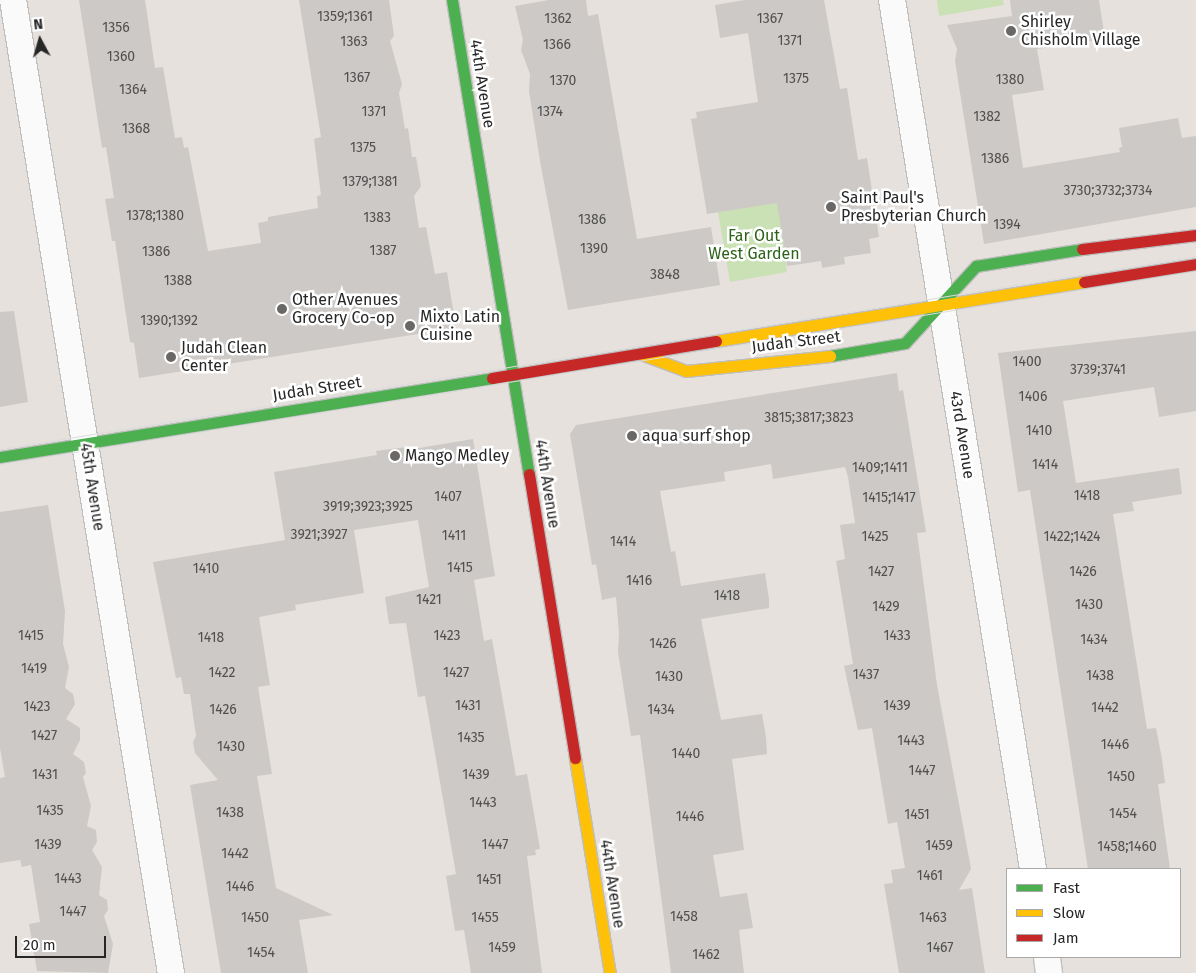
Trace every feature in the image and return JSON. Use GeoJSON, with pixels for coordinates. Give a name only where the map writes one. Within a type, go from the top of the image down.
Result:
{"type":"FeatureCollection","features":[{"type":"Feature","properties":{"kind":"street","name":"45th Avenue"},"geometry":{"type":"LineString","coordinates":[[14,0],[170,973]]}},
{"type":"Feature","properties":{"kind":"street","name":"44th Avenue"},"geometry":{"type":"LineString","coordinates":[[452,0],[610,973]]}},
{"type":"Feature","properties":{"kind":"street","name":"43rd Avenue"},"geometry":{"type":"LineString","coordinates":[[892,0],[1032,868]]}},
{"type":"Feature","properties":{"kind":"street","name":"Judah Street"},"geometry":{"type":"LineString","coordinates":[[640,354],[686,371],[838,354],[906,343],[976,266],[1061,251],[1196,235]]}},
{"type":"Feature","properties":{"kind":"street","name":"Judah Street"},"geometry":{"type":"LineString","coordinates":[[0,457],[1196,264]]}},
{"type":"Feature","properties":{"kind":"street"},"geometry":{"type":"LineString","coordinates":[[1047,958],[1049,973]]}},
{"type":"Feature","properties":{"kind":"green space"},"geometry":{"type":"Polygon","coordinates":[[[937,0],[1003,0],[1004,5],[939,16],[937,0]]]}},
{"type":"Feature","properties":{"kind":"green space","name":"Far Out West Garden"},"geometry":{"type":"Polygon","coordinates":[[[786,201],[783,239],[787,272],[730,282],[718,212],[786,201]]]}},
{"type":"Feature","properties":{"kind":"building"},"geometry":{"type":"Polygon","coordinates":[[[79,0],[145,0],[155,68],[163,67],[175,138],[182,137],[184,148],[188,147],[208,251],[261,243],[258,223],[268,221],[268,217],[318,208],[317,196],[321,195],[314,139],[321,137],[299,0],[389,0],[394,36],[390,41],[402,84],[399,93],[405,129],[408,128],[412,157],[416,157],[421,186],[414,196],[419,228],[426,227],[435,274],[447,272],[456,328],[139,378],[134,343],[130,342],[115,241],[112,241],[105,199],[114,198],[106,147],[102,148],[79,0]]]}},
{"type":"Feature","properties":{"kind":"building"},"geometry":{"type":"Polygon","coordinates":[[[549,0],[586,0],[588,16],[598,14],[637,239],[711,227],[720,285],[568,310],[540,161],[529,91],[530,74],[521,50],[523,40],[515,6],[549,0]]]}},
{"type":"Feature","properties":{"kind":"building"},"geometry":{"type":"Polygon","coordinates":[[[745,0],[824,0],[840,89],[847,88],[858,160],[867,158],[879,237],[869,239],[871,253],[844,257],[845,264],[822,268],[821,261],[787,266],[777,203],[707,214],[691,119],[697,118],[696,112],[758,102],[748,33],[720,38],[715,5],[745,0]]]}},
{"type":"Feature","properties":{"kind":"building"},"geometry":{"type":"Polygon","coordinates":[[[1010,0],[1099,0],[1105,39],[1037,49],[1044,90],[1012,95],[1023,168],[1120,152],[1119,148],[1122,147],[1119,128],[1178,118],[1182,138],[1196,136],[1196,207],[984,244],[955,61],[957,49],[947,25],[1012,16],[1010,0]]]}},
{"type":"Feature","properties":{"kind":"building"},"geometry":{"type":"Polygon","coordinates":[[[14,311],[28,402],[0,407],[0,312],[14,311]]]}},
{"type":"Feature","properties":{"kind":"building"},"geometry":{"type":"Polygon","coordinates":[[[1196,331],[1196,411],[1159,417],[1154,387],[1063,401],[1076,483],[1179,468],[1182,494],[1132,502],[1134,511],[1113,514],[1147,729],[1156,728],[1162,759],[1165,783],[1158,784],[1170,868],[1088,868],[1030,490],[1018,492],[998,353],[1196,331]]]}},
{"type":"Feature","properties":{"kind":"building"},"geometry":{"type":"Polygon","coordinates":[[[897,373],[899,391],[903,390],[926,532],[917,533],[937,685],[971,869],[959,890],[972,888],[985,973],[899,973],[884,884],[893,883],[891,870],[905,868],[897,822],[888,824],[872,728],[858,730],[844,666],[853,664],[836,561],[845,559],[840,525],[855,523],[848,477],[845,467],[773,479],[771,464],[724,472],[725,481],[660,491],[671,552],[675,551],[681,586],[765,573],[769,599],[769,608],[701,619],[721,720],[762,714],[766,737],[767,754],[732,759],[744,850],[713,855],[720,897],[747,893],[753,928],[739,930],[744,973],[671,973],[640,735],[631,736],[618,652],[619,633],[616,597],[602,600],[596,564],[592,565],[570,434],[576,425],[897,373]]]}},
{"type":"Feature","properties":{"kind":"building"},"geometry":{"type":"Polygon","coordinates":[[[473,439],[495,576],[474,580],[484,641],[492,639],[516,776],[527,774],[533,808],[540,849],[535,850],[536,855],[527,856],[542,973],[471,973],[464,930],[455,931],[446,876],[456,874],[425,696],[418,697],[406,623],[389,624],[385,597],[429,587],[418,520],[354,530],[364,593],[295,605],[296,610],[259,617],[270,685],[258,687],[272,774],[257,776],[276,888],[333,915],[299,920],[308,973],[221,973],[190,785],[218,780],[195,753],[193,742],[196,736],[190,694],[184,694],[181,677],[176,678],[153,562],[285,540],[274,472],[377,455],[376,451],[407,447],[407,450],[473,439]]]}},
{"type":"Feature","properties":{"kind":"building"},"geometry":{"type":"Polygon","coordinates":[[[48,505],[65,611],[63,644],[69,667],[65,688],[73,694],[75,704],[66,719],[80,728],[80,740],[73,754],[84,762],[86,773],[83,777],[91,806],[87,826],[96,830],[97,842],[92,850],[102,867],[99,895],[107,900],[108,910],[104,916],[113,944],[108,973],[37,971],[29,924],[40,922],[31,865],[22,867],[20,860],[0,863],[0,778],[5,777],[0,748],[0,512],[48,505]]]}},
{"type":"Feature","properties":{"kind":"tram line"},"geometry":{"type":"LineString","coordinates":[[0,449],[1196,256]]}},
{"type":"Feature","properties":{"kind":"tram line"},"geometry":{"type":"LineString","coordinates":[[0,464],[1196,271]]}},
{"type":"Feature","properties":{"kind":"traffic: fast"},"geometry":{"type":"LineString","coordinates":[[452,0],[529,474]]}},
{"type":"Feature","properties":{"kind":"traffic: fast"},"geometry":{"type":"LineString","coordinates":[[830,356],[905,343],[976,266],[1082,249]]}},
{"type":"Feature","properties":{"kind":"traffic: fast"},"geometry":{"type":"LineString","coordinates":[[0,457],[492,378]]}},
{"type":"Feature","properties":{"kind":"traffic: slow"},"geometry":{"type":"LineString","coordinates":[[716,341],[1084,282]]}},
{"type":"Feature","properties":{"kind":"traffic: slow"},"geometry":{"type":"LineString","coordinates":[[641,354],[686,371],[830,356]]}},
{"type":"Feature","properties":{"kind":"traffic: slow"},"geometry":{"type":"LineString","coordinates":[[575,758],[610,973]]}},
{"type":"Feature","properties":{"kind":"traffic: jam"},"geometry":{"type":"LineString","coordinates":[[1082,249],[1196,235]]}},
{"type":"Feature","properties":{"kind":"traffic: jam"},"geometry":{"type":"LineString","coordinates":[[1084,282],[1196,264]]}},
{"type":"Feature","properties":{"kind":"traffic: jam"},"geometry":{"type":"LineString","coordinates":[[492,378],[716,341]]}},
{"type":"Feature","properties":{"kind":"traffic: jam"},"geometry":{"type":"LineString","coordinates":[[529,474],[575,758]]}},
{"type":"Feature","properties":{"kind":"place","name":"Shirley Chisholm Village"},"geometry":{"type":"Point","coordinates":[1011,31]}},
{"type":"Feature","properties":{"kind":"place","name":"Saint Paul's Presbyterian Church"},"geometry":{"type":"Point","coordinates":[831,207]}},
{"type":"Feature","properties":{"kind":"place","name":"Other Avenues Grocery Co-op"},"geometry":{"type":"Point","coordinates":[282,309]}},
{"type":"Feature","properties":{"kind":"place","name":"Mixto Latin Cuisine"},"geometry":{"type":"Point","coordinates":[410,326]}},
{"type":"Feature","properties":{"kind":"place","name":"Judah Clean Center"},"geometry":{"type":"Point","coordinates":[171,357]}},
{"type":"Feature","properties":{"kind":"place","name":"aqua surf shop"},"geometry":{"type":"Point","coordinates":[632,436]}},
{"type":"Feature","properties":{"kind":"place","name":"Mango Medley"},"geometry":{"type":"Point","coordinates":[395,456]}}]}
